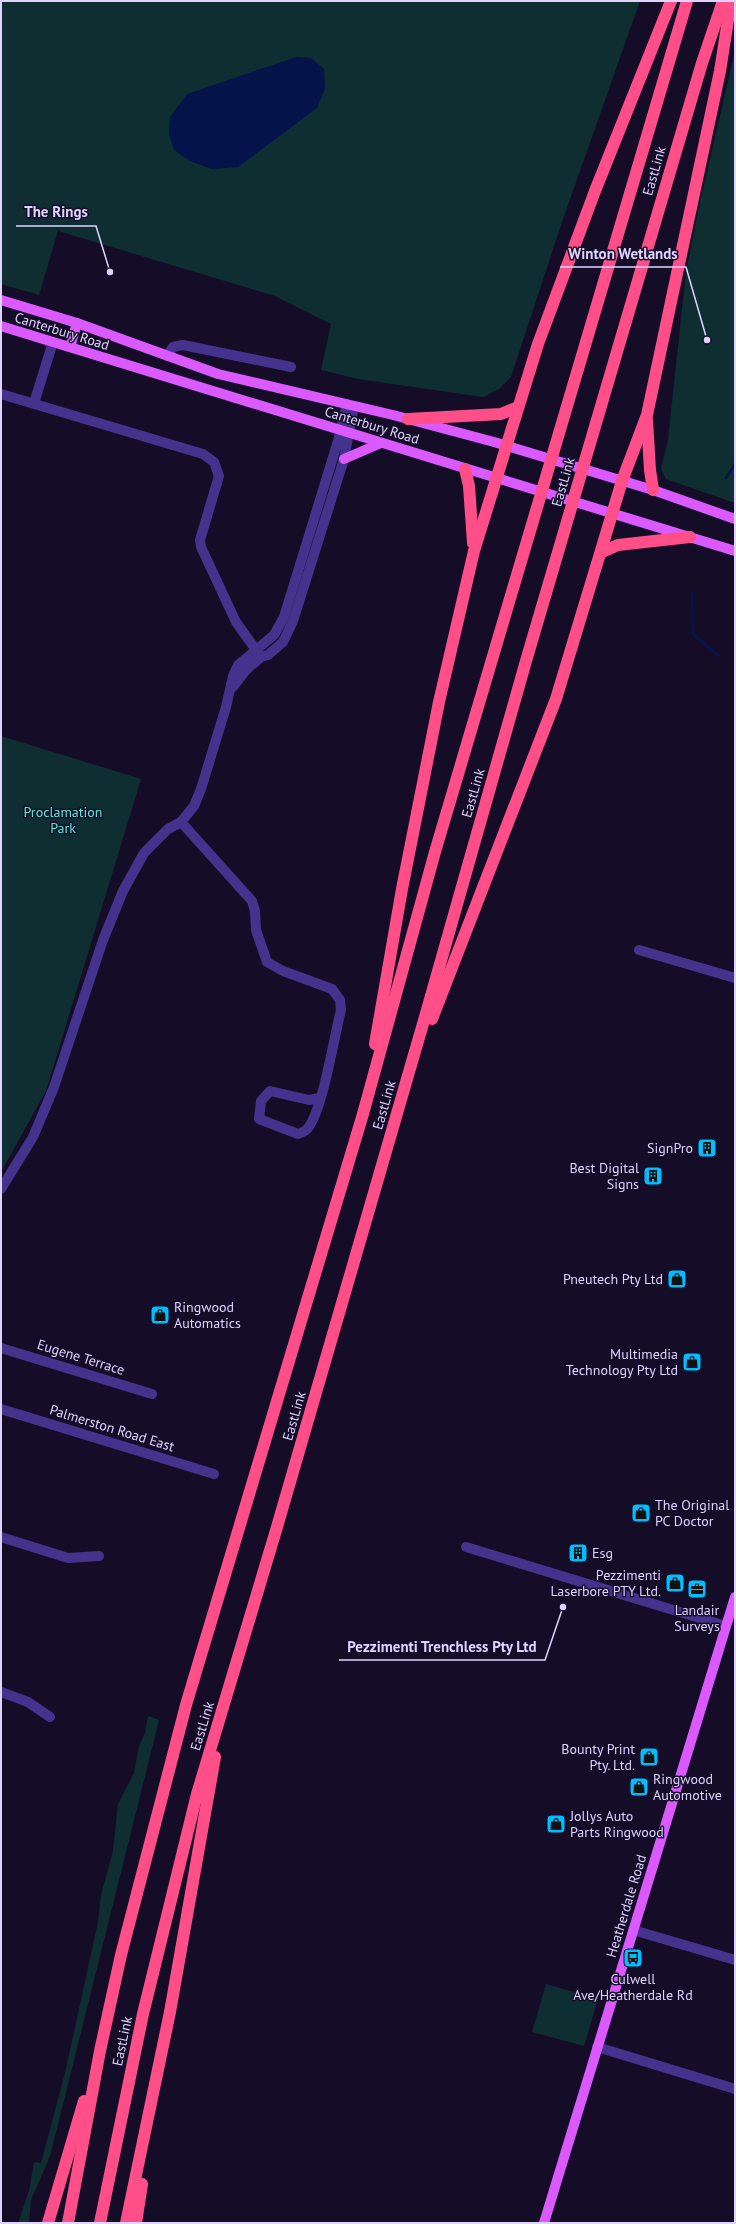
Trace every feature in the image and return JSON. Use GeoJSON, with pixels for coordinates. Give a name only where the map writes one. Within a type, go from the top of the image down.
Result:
{"type":"FeatureCollection","features":[{"type":"Feature","properties":{"kind":"highway"},"geometry":{"type":"LineString","coordinates":[[363,1114],[404,881],[439,702],[474,551],[538,344],[567,264],[671,1]]}},
{"type":"Feature","properties":{"kind":"highway","name":"EastLink"},"geometry":{"type":"LineString","coordinates":[[68,2223],[100,2051],[143,1866],[186,1705],[363,1114],[435,852],[686,1]]}},
{"type":"Feature","properties":{"kind":"highway","name":"EastLink"},"geometry":{"type":"LineString","coordinates":[[100,2223],[125,2096],[162,1932],[197,1794],[404,1091],[528,653],[702,63],[723,1]]}},
{"type":"Feature","properties":{"kind":"highway"},"geometry":{"type":"LineString","coordinates":[[404,1091],[534,759],[570,656],[622,481],[647,415],[720,71],[731,1]]}},
{"type":"Feature","properties":{"kind":"highway"},"geometry":{"type":"LineString","coordinates":[[408,419],[501,414],[518,407]]}},
{"type":"Feature","properties":{"kind":"highway"},"geometry":{"type":"LineString","coordinates":[[647,415],[650,470],[654,490]]}},
{"type":"Feature","properties":{"kind":"highway"},"geometry":{"type":"LineString","coordinates":[[465,468],[469,486],[474,551]]}},
{"type":"Feature","properties":{"kind":"highway"},"geometry":{"type":"LineString","coordinates":[[602,552],[618,545],[690,537]]}},
{"type":"Feature","properties":{"kind":"highway"},"geometry":{"type":"LineString","coordinates":[[126,2223],[151,2111],[226,1699]]}},
{"type":"Feature","properties":{"kind":"highway"},"geometry":{"type":"LineString","coordinates":[[48,2223],[60,2179],[100,2051]]}},
{"type":"Feature","properties":{"kind":"highway"},"geometry":{"type":"LineString","coordinates":[[136,2223],[151,2111]]}},
{"type":"Feature","properties":{"kind":"main road","name":"Canterbury Road"},"geometry":{"type":"LineString","coordinates":[[1,300],[78,323],[218,374],[408,419],[506,445],[654,490],[735,519]]}},
{"type":"Feature","properties":{"kind":"main road"},"geometry":{"type":"LineString","coordinates":[[70,347],[78,323]]}},
{"type":"Feature","properties":{"kind":"main road","name":"Canterbury Road"},"geometry":{"type":"LineString","coordinates":[[1,326],[735,551]]}},
{"type":"Feature","properties":{"kind":"main road"},"geometry":{"type":"LineString","coordinates":[[344,459],[381,443]]}},
{"type":"Feature","properties":{"kind":"main road","name":"Heatherdale Road"},"geometry":{"type":"LineString","coordinates":[[544,2223],[735,1597]]}},
{"type":"Feature","properties":{"kind":"street"},"geometry":{"type":"LineString","coordinates":[[34,403],[53,342]]}},
{"type":"Feature","properties":{"kind":"street"},"geometry":{"type":"LineString","coordinates":[[167,356],[173,347],[183,345],[291,367]]}},
{"type":"Feature","properties":{"kind":"street"},"geometry":{"type":"LineString","coordinates":[[1,394],[203,454],[214,462],[219,476],[200,540],[201,547],[236,622],[259,653],[268,655],[283,642],[293,621],[344,459],[346,432],[351,405]]}},
{"type":"Feature","properties":{"kind":"street"},"geometry":{"type":"LineString","coordinates":[[1,1189],[33,1137],[54,1087],[103,940],[122,891],[144,853],[168,829],[181,822],[194,806],[201,789],[229,692],[274,635],[284,618],[346,432]]}},
{"type":"Feature","properties":{"kind":"street"},"geometry":{"type":"LineString","coordinates":[[181,822],[252,901],[255,911],[256,930],[267,962],[283,972],[332,989],[340,1000],[340,1010],[320,1098],[314,1117],[307,1130],[298,1134],[258,1119],[261,1101],[270,1091],[309,1100],[320,1098]]}},
{"type":"Feature","properties":{"kind":"street"},"geometry":{"type":"LineString","coordinates":[[639,950],[735,978]]}},
{"type":"Feature","properties":{"kind":"street","name":"Eugene Terrace"},"geometry":{"type":"LineString","coordinates":[[1,1348],[152,1394]]}},
{"type":"Feature","properties":{"kind":"street","name":"Palmerston Road East"},"geometry":{"type":"LineString","coordinates":[[1,1410],[214,1474]]}},
{"type":"Feature","properties":{"kind":"street"},"geometry":{"type":"LineString","coordinates":[[1,1537],[68,1558],[99,1556]]}},
{"type":"Feature","properties":{"kind":"street"},"geometry":{"type":"LineString","coordinates":[[466,1547],[726,1626]]}},
{"type":"Feature","properties":{"kind":"street"},"geometry":{"type":"LineString","coordinates":[[1,1692],[28,1702],[50,1717]]}},
{"type":"Feature","properties":{"kind":"street"},"geometry":{"type":"LineString","coordinates":[[633,1930],[735,1960]]}},
{"type":"Feature","properties":{"kind":"street"},"geometry":{"type":"LineString","coordinates":[[598,2047],[735,2089]]}},
{"type":"Feature","properties":{"kind":"green space"},"geometry":{"type":"Polygon","coordinates":[[[1,1],[640,1],[562,222],[511,377],[499,389],[483,397],[358,379],[321,370],[331,324],[275,296],[58,231],[39,295],[1,284],[1,1]]]}},
{"type":"Feature","properties":{"kind":"green space"},"geometry":{"type":"Polygon","coordinates":[[[735,51],[735,503],[666,479],[661,469],[668,440],[686,272],[700,202],[735,51]]]}},
{"type":"Feature","properties":{"kind":"green space","name":"Proclamation Park"},"geometry":{"type":"Polygon","coordinates":[[[1,736],[141,779],[46,1091],[1,1172],[1,736]]]}},
{"type":"Feature","properties":{"kind":"green space"},"geometry":{"type":"Polygon","coordinates":[[[148,1716],[159,1720],[50,2156],[31,2200],[29,2223],[18,2223],[29,2191],[34,2162],[41,2163],[65,2073],[98,1922],[101,1895],[113,1851],[118,1804],[134,1773],[139,1746],[145,1733],[148,1716]]]}},
{"type":"Feature","properties":{"kind":"green space"},"geometry":{"type":"Polygon","coordinates":[[[546,1984],[598,1999],[584,2046],[532,2032],[546,1984]]]}},
{"type":"Feature","properties":{"kind":"shaded area"},"geometry":{"type":"Polygon","coordinates":[[[296,57],[311,58],[324,69],[325,89],[317,108],[238,167],[211,169],[190,161],[174,150],[169,135],[170,117],[187,94],[296,57]]]}},
{"type":"Feature","properties":{"kind":"waterway"},"geometry":{"type":"LineString","coordinates":[[726,478],[735,464]]}},
{"type":"Feature","properties":{"kind":"waterway"},"geometry":{"type":"LineString","coordinates":[[692,591],[693,634],[719,656]]}},
{"type":"Feature","properties":{"kind":"place","name":"The Rings"},"geometry":{"type":"Point","coordinates":[110,272]}},
{"type":"Feature","properties":{"kind":"place","name":"Winton Wetlands"},"geometry":{"type":"Point","coordinates":[707,340]}},
{"type":"Feature","properties":{"kind":"place","name":"SignPro"},"geometry":{"type":"Point","coordinates":[707,1148]}},
{"type":"Feature","properties":{"kind":"place","name":"Best Digital Signs"},"geometry":{"type":"Point","coordinates":[653,1176]}},
{"type":"Feature","properties":{"kind":"place","name":"Pneutech Pty Ltd"},"geometry":{"type":"Point","coordinates":[677,1279]}},
{"type":"Feature","properties":{"kind":"place","name":"Ringwood Automatics"},"geometry":{"type":"Point","coordinates":[160,1315]}},
{"type":"Feature","properties":{"kind":"place","name":"Multimedia Technology Pty Ltd"},"geometry":{"type":"Point","coordinates":[692,1362]}},
{"type":"Feature","properties":{"kind":"place","name":"The Original PC Doctor"},"geometry":{"type":"Point","coordinates":[641,1513]}},
{"type":"Feature","properties":{"kind":"place","name":"Esg"},"geometry":{"type":"Point","coordinates":[578,1553]}},
{"type":"Feature","properties":{"kind":"place","name":"Pezzimenti Laserbore PTY Ltd."},"geometry":{"type":"Point","coordinates":[675,1583]}},
{"type":"Feature","properties":{"kind":"place","name":"Landair Surveys"},"geometry":{"type":"Point","coordinates":[697,1589]}},
{"type":"Feature","properties":{"kind":"place","name":"Pezzimenti Trenchless Pty Ltd"},"geometry":{"type":"Point","coordinates":[563,1607]}},
{"type":"Feature","properties":{"kind":"place","name":"Bounty Print Pty. Ltd."},"geometry":{"type":"Point","coordinates":[649,1757]}},
{"type":"Feature","properties":{"kind":"place","name":"Ringwood Automotive"},"geometry":{"type":"Point","coordinates":[639,1787]}},
{"type":"Feature","properties":{"kind":"place","name":"Jollys Auto Parts Ringwood"},"geometry":{"type":"Point","coordinates":[556,1824]}},
{"type":"Feature","properties":{"kind":"place","name":"Culwell Ave/Heatherdale Rd"},"geometry":{"type":"Point","coordinates":[633,1958]}}]}
